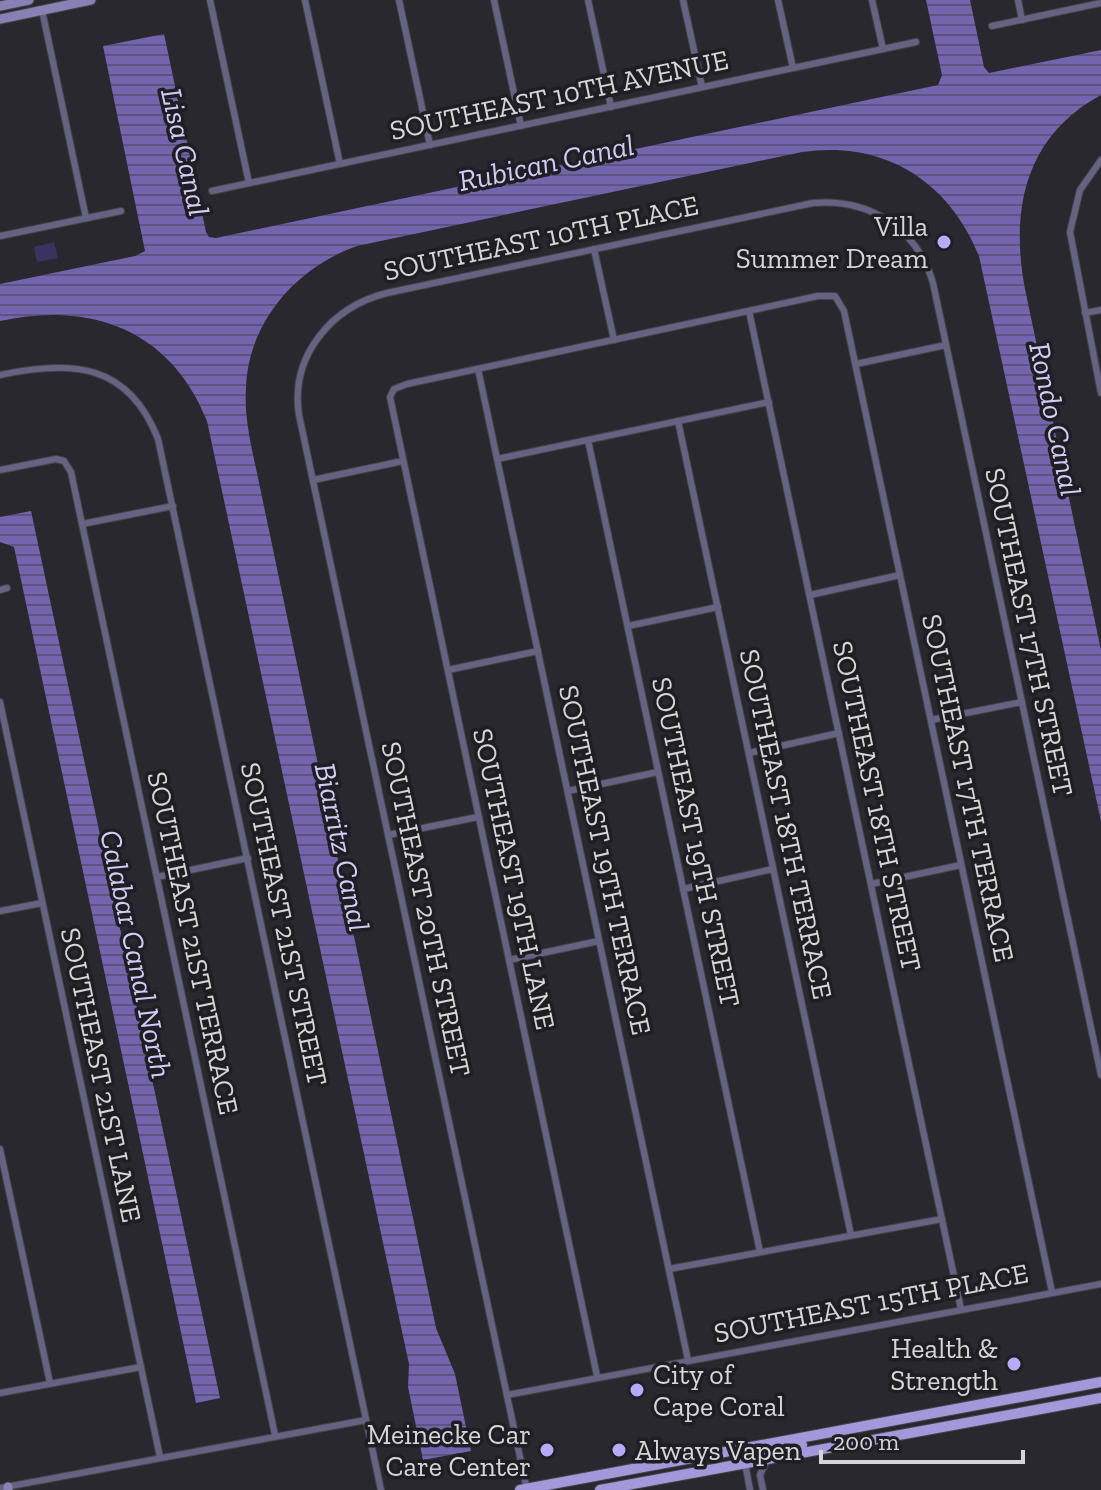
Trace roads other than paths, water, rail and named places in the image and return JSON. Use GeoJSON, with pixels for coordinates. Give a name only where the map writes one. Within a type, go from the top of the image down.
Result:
{"type":"FeatureCollection","features":[{"type":"Feature","properties":{"kind":"main road"},"geometry":{"type":"LineString","coordinates":[[0,6],[29,0]]}},
{"type":"Feature","properties":{"kind":"main road"},"geometry":{"type":"LineString","coordinates":[[0,19],[91,0]]}},
{"type":"Feature","properties":{"kind":"main road"},"geometry":{"type":"LineString","coordinates":[[525,1490],[1101,1382]]}},
{"type":"Feature","properties":{"kind":"main road"},"geometry":{"type":"LineString","coordinates":[[600,1490],[1101,1395]]}},
{"type":"Feature","properties":{"kind":"main road"},"geometry":{"type":"LineString","coordinates":[[745,1463],[757,1454],[816,1442],[841,1430]]}},
{"type":"Feature","properties":{"kind":"street"},"geometry":{"type":"LineString","coordinates":[[210,0],[249,183]]}},
{"type":"Feature","properties":{"kind":"street"},"geometry":{"type":"LineString","coordinates":[[305,0],[340,164]]}},
{"type":"Feature","properties":{"kind":"street"},"geometry":{"type":"LineString","coordinates":[[399,0],[430,145]]}},
{"type":"Feature","properties":{"kind":"street"},"geometry":{"type":"LineString","coordinates":[[494,0],[521,126]]}},
{"type":"Feature","properties":{"kind":"street"},"geometry":{"type":"LineString","coordinates":[[588,0],[611,107]]}},
{"type":"Feature","properties":{"kind":"street"},"geometry":{"type":"LineString","coordinates":[[683,0],[702,87]]}},
{"type":"Feature","properties":{"kind":"street"},"geometry":{"type":"LineString","coordinates":[[778,0],[793,68]]}},
{"type":"Feature","properties":{"kind":"street"},"geometry":{"type":"LineString","coordinates":[[872,0],[883,49]]}},
{"type":"Feature","properties":{"kind":"street"},"geometry":{"type":"LineString","coordinates":[[1018,0],[1022,20]]}},
{"type":"Feature","properties":{"kind":"street"},"geometry":{"type":"LineString","coordinates":[[992,26],[1101,3]]}},
{"type":"Feature","properties":{"kind":"street"},"geometry":{"type":"LineString","coordinates":[[42,10],[86,218]]}},
{"type":"Feature","properties":{"kind":"street","name":"SOUTHEAST 10TH AVENUE"},"geometry":{"type":"LineString","coordinates":[[212,191],[916,42]]}},
{"type":"Feature","properties":{"kind":"street"},"geometry":{"type":"LineString","coordinates":[[1101,160],[1084,182],[1074,207],[1070,241],[1101,393]]}},
{"type":"Feature","properties":{"kind":"street","name":"SOUTHEAST 10TH PLACE"},"geometry":{"type":"LineString","coordinates":[[316,340],[342,313],[372,297],[813,203],[850,204],[882,216]]}},
{"type":"Feature","properties":{"kind":"street"},"geometry":{"type":"LineString","coordinates":[[0,236],[121,211]]}},
{"type":"Feature","properties":{"kind":"street","name":"SOUTHEAST 17TH STREET"},"geometry":{"type":"LineString","coordinates":[[882,216],[904,233],[924,260],[946,345],[1101,1075]]}},
{"type":"Feature","properties":{"kind":"street"},"geometry":{"type":"LineString","coordinates":[[594,249],[614,340]]}},
{"type":"Feature","properties":{"kind":"street","name":"SOUTHEAST 17TH TERRACE"},"geometry":{"type":"LineString","coordinates":[[749,311],[835,296],[843,307],[1052,1292]]}},
{"type":"Feature","properties":{"kind":"street"},"geometry":{"type":"LineString","coordinates":[[1085,313],[1101,310]]}},
{"type":"Feature","properties":{"kind":"street"},"geometry":{"type":"LineString","coordinates":[[478,369],[749,311]]}},
{"type":"Feature","properties":{"kind":"street","name":"SOUTHEAST 18TH STREET"},"geometry":{"type":"LineString","coordinates":[[749,311],[961,1309]]}},
{"type":"Feature","properties":{"kind":"street","name":"SOUTHEAST 20TH STREET"},"geometry":{"type":"LineString","coordinates":[[316,340],[302,367],[297,401],[525,1490]]}},
{"type":"Feature","properties":{"kind":"street"},"geometry":{"type":"LineString","coordinates":[[856,364],[946,345]]}},
{"type":"Feature","properties":{"kind":"street","name":"SOUTHEAST 21ST STREET"},"geometry":{"type":"LineString","coordinates":[[0,375],[65,366],[92,372],[113,382],[133,398],[152,425],[173,506],[381,1490]]}},
{"type":"Feature","properties":{"kind":"street","name":"SOUTHEAST 19TH LANE"},"geometry":{"type":"LineString","coordinates":[[478,369],[404,385],[393,391],[390,401],[597,1376]]}},
{"type":"Feature","properties":{"kind":"street","name":"SOUTHEAST 19TH TERRACE"},"geometry":{"type":"LineString","coordinates":[[478,369],[688,1360]]}},
{"type":"Feature","properties":{"kind":"street"},"geometry":{"type":"LineString","coordinates":[[497,459],[769,402]]}},
{"type":"Feature","properties":{"kind":"street","name":"SOUTHEAST 18TH TERRACE"},"geometry":{"type":"LineString","coordinates":[[678,421],[851,1235]]}},
{"type":"Feature","properties":{"kind":"street","name":"SOUTHEAST 19TH STREET"},"geometry":{"type":"LineString","coordinates":[[588,440],[760,1252]]}},
{"type":"Feature","properties":{"kind":"street","name":"SOUTHEAST 21ST TERRACE"},"geometry":{"type":"LineString","coordinates":[[0,470],[52,459],[64,461],[71,472],[275,1435]]}},
{"type":"Feature","properties":{"kind":"street"},"geometry":{"type":"LineString","coordinates":[[313,480],[403,461]]}},
{"type":"Feature","properties":{"kind":"street"},"geometry":{"type":"LineString","coordinates":[[82,524],[173,506]]}},
{"type":"Feature","properties":{"kind":"street"},"geometry":{"type":"LineString","coordinates":[[810,595],[900,575]]}},
{"type":"Feature","properties":{"kind":"street"},"geometry":{"type":"LineString","coordinates":[[628,626],[718,607]]}},
{"type":"Feature","properties":{"kind":"street"},"geometry":{"type":"LineString","coordinates":[[448,670],[538,651]]}},
{"type":"Feature","properties":{"kind":"street","name":"SOUTHEAST 21ST LANE"},"geometry":{"type":"LineString","coordinates":[[0,702],[160,1457]]}},
{"type":"Feature","properties":{"kind":"street"},"geometry":{"type":"LineString","coordinates":[[931,720],[1022,702]]}},
{"type":"Feature","properties":{"kind":"street"},"geometry":{"type":"LineString","coordinates":[[749,753],[839,733]]}},
{"type":"Feature","properties":{"kind":"street"},"geometry":{"type":"LineString","coordinates":[[568,791],[658,772]]}},
{"type":"Feature","properties":{"kind":"street"},"geometry":{"type":"LineString","coordinates":[[388,835],[478,817]]}},
{"type":"Feature","properties":{"kind":"street"},"geometry":{"type":"LineString","coordinates":[[157,877],[248,858]]}},
{"type":"Feature","properties":{"kind":"street"},"geometry":{"type":"LineString","coordinates":[[871,884],[961,865]]}},
{"type":"Feature","properties":{"kind":"street"},"geometry":{"type":"LineString","coordinates":[[683,889],[773,869]]}},
{"type":"Feature","properties":{"kind":"street"},"geometry":{"type":"LineString","coordinates":[[0,911],[42,903]]}},
{"type":"Feature","properties":{"kind":"street"},"geometry":{"type":"LineString","coordinates":[[509,960],[599,941]]}},
{"type":"Feature","properties":{"kind":"street"},"geometry":{"type":"LineString","coordinates":[[0,1149],[50,1383]]}},
{"type":"Feature","properties":{"kind":"street"},"geometry":{"type":"LineString","coordinates":[[669,1269],[942,1219]]}},
{"type":"Feature","properties":{"kind":"street","name":"SOUTHEAST 15TH PLACE"},"geometry":{"type":"LineString","coordinates":[[507,1395],[1101,1284]]}},
{"type":"Feature","properties":{"kind":"street"},"geometry":{"type":"LineString","coordinates":[[0,1393],[141,1367]]}},
{"type":"Feature","properties":{"kind":"street"},"geometry":{"type":"LineString","coordinates":[[5,1488],[366,1420]]}},
{"type":"Feature","properties":{"kind":"street"},"geometry":{"type":"LineString","coordinates":[[763,1490],[760,1471],[769,1459]]}},
{"type":"Feature","properties":{"kind":"street"},"geometry":{"type":"LineString","coordinates":[[745,1463],[750,1490]]}},
{"type":"Feature","properties":{"kind":"water","name":"Lisa Canal"},"geometry":{"type":"Polygon","coordinates":[[[926,0],[970,0],[984,67],[989,73],[1101,50],[1101,95],[1075,112],[1055,132],[1040,154],[1022,204],[1020,231],[1025,289],[1101,650],[1101,821],[979,256],[950,206],[910,171],[860,153],[832,150],[802,152],[357,246],[335,255],[296,283],[266,320],[256,341],[246,388],[250,441],[436,1328],[455,1374],[471,1451],[423,1460],[408,1387],[409,1364],[207,421],[192,390],[172,364],[150,344],[124,329],[66,315],[0,321],[0,284],[135,256],[145,251],[103,46],[164,34],[206,232],[209,237],[216,238],[938,85],[942,75],[926,0]]]}},
{"type":"Feature","properties":{"kind":"water"},"geometry":{"type":"Polygon","coordinates":[[[31,511],[220,1398],[196,1403],[14,547],[0,542],[0,517],[31,511]]]}},
{"type":"Feature","properties":{"kind":"place","name":"Villa Summer Dream"},"geometry":{"type":"Point","coordinates":[944,242]}},
{"type":"Feature","properties":{"kind":"place","name":"Health & Strength"},"geometry":{"type":"Point","coordinates":[1014,1364]}},
{"type":"Feature","properties":{"kind":"place","name":"City of Cape Coral"},"geometry":{"type":"Point","coordinates":[637,1390]}},
{"type":"Feature","properties":{"kind":"place","name":"Meinecke Car Care Center"},"geometry":{"type":"Point","coordinates":[547,1450]}},
{"type":"Feature","properties":{"kind":"place","name":"Always Vapen"},"geometry":{"type":"Point","coordinates":[619,1450]}},
{"type":"Feature","properties":{"kind":"water label","name":"Rubican Canal"},"geometry":{"type":"Point","coordinates":[546,163]}},
{"type":"Feature","properties":{"kind":"water label","name":"Rondo Canal"},"geometry":{"type":"Point","coordinates":[1055,419]}},
{"type":"Feature","properties":{"kind":"water label","name":"Biarritz Canal"},"geometry":{"type":"Point","coordinates":[342,847]}},
{"type":"Feature","properties":{"kind":"water label","name":"Calabar Canal North"},"geometry":{"type":"Point","coordinates":[136,954]}}]}
